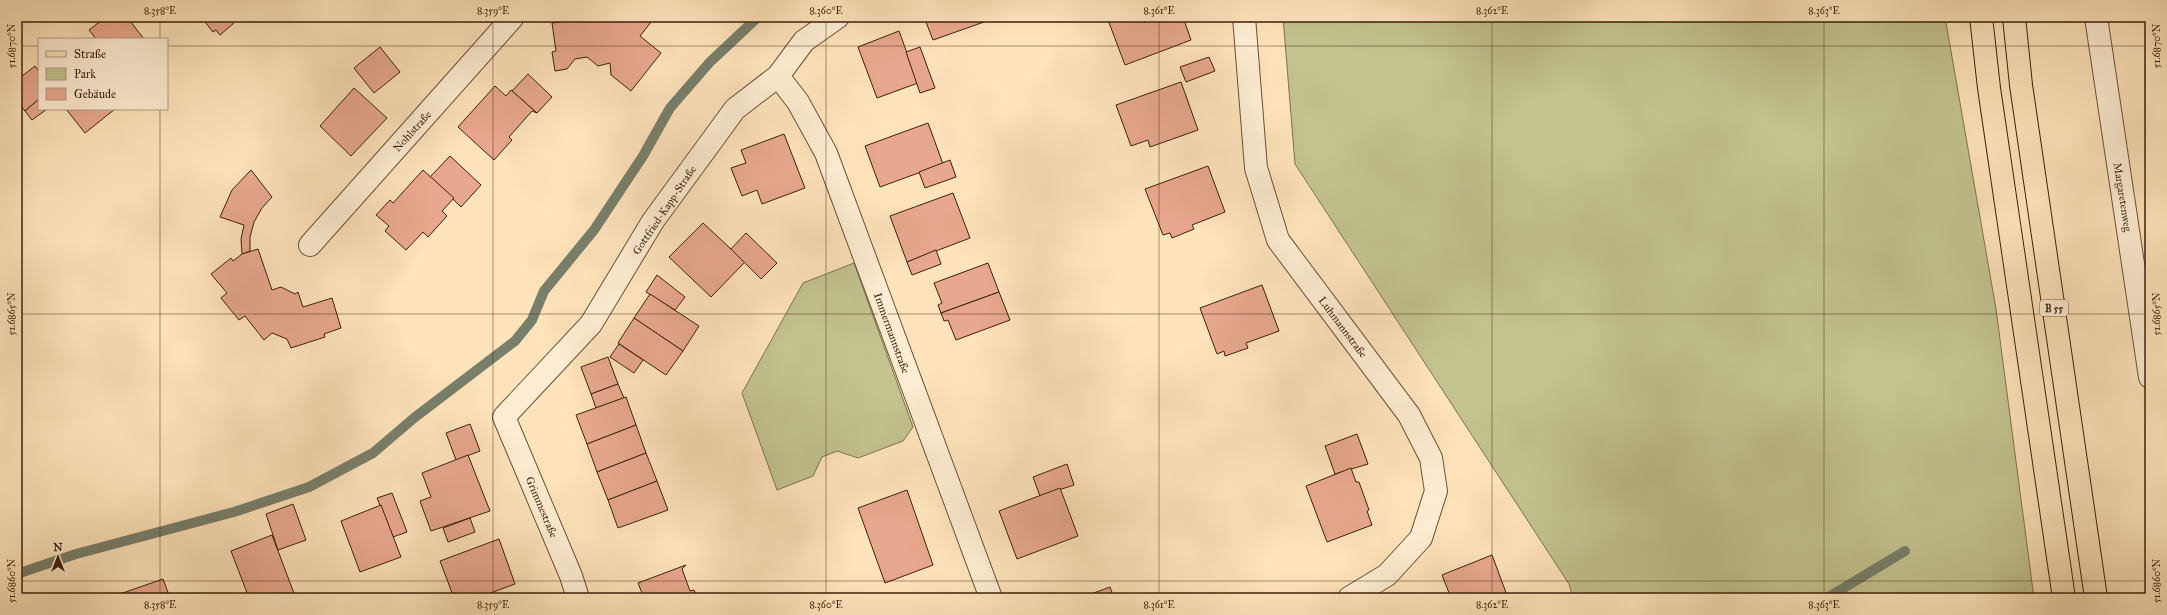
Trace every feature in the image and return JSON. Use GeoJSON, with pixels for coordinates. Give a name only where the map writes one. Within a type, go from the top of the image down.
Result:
{"type":"FeatureCollection","features":[{"type":"Feature","properties":{"kind":"main road"},"geometry":{"type":"LineString","coordinates":[[1981,17],[1990,96],[2064,598]]}},
{"type":"Feature","properties":{"kind":"main road","name":"B 55"},"geometry":{"type":"LineString","coordinates":[[2014,17],[2024,101],[2096,598]]}},
{"type":"Feature","properties":{"kind":"street","name":"Nohlstraße"},"geometry":{"type":"LineString","coordinates":[[310,245],[513,17]]}},
{"type":"Feature","properties":{"kind":"street","name":"Gottfried-Kapp-Straße"},"geometry":{"type":"LineString","coordinates":[[504,416],[591,324],[654,221],[735,109],[778,76],[804,41],[838,17]]}},
{"type":"Feature","properties":{"kind":"street","name":"Luhmannstraße"},"geometry":{"type":"LineString","coordinates":[[1244,17],[1256,168],[1278,240],[1409,415],[1431,458],[1436,492],[1421,538],[1387,575],[1349,598]]}},
{"type":"Feature","properties":{"kind":"street","name":"Margaretenweg"},"geometry":{"type":"LineString","coordinates":[[2096,17],[2150,377]]}},
{"type":"Feature","properties":{"kind":"street","name":"Immermannstraße"},"geometry":{"type":"LineString","coordinates":[[778,76],[798,102],[826,153],[991,598]]}},
{"type":"Feature","properties":{"kind":"street","name":"Grimmestraße"},"geometry":{"type":"LineString","coordinates":[[504,416],[571,576],[578,598]]}},
{"type":"Feature","properties":{"kind":"green space"},"geometry":{"type":"Polygon","coordinates":[[[1283,17],[1945,17],[1996,309],[2034,598],[1573,598],[1569,584],[1295,164],[1283,17]]]}},
{"type":"Feature","properties":{"kind":"green space"},"geometry":{"type":"Polygon","coordinates":[[[854,263],[913,427],[903,441],[858,458],[837,451],[822,457],[813,476],[777,490],[742,393],[803,283],[854,263]]]}},
{"type":"Feature","properties":{"kind":"building"},"geometry":{"type":"Polygon","coordinates":[[[106,17],[127,17],[143,38],[95,38],[89,30],[106,17]]]}},
{"type":"Feature","properties":{"kind":"building"},"geometry":{"type":"Polygon","coordinates":[[[201,17],[231,17],[230,19],[234,23],[220,35],[216,30],[213,32],[201,17]]]}},
{"type":"Feature","properties":{"kind":"building"},"geometry":{"type":"Polygon","coordinates":[[[601,17],[655,17],[640,36],[661,53],[631,91],[611,75],[610,63],[598,66],[587,57],[575,59],[567,69],[555,71],[552,52],[556,51],[552,23],[593,18],[598,21],[601,17]]]}},
{"type":"Feature","properties":{"kind":"building"},"geometry":{"type":"Polygon","coordinates":[[[924,17],[982,17],[984,22],[933,40],[924,17]]]}},
{"type":"Feature","properties":{"kind":"building"},"geometry":{"type":"Polygon","coordinates":[[[1117,17],[1183,17],[1191,40],[1125,65],[1108,20],[1117,17]]]}},
{"type":"Feature","properties":{"kind":"building"},"geometry":{"type":"Polygon","coordinates":[[[899,31],[918,83],[877,98],[858,47],[899,31]]]}},
{"type":"Feature","properties":{"kind":"building"},"geometry":{"type":"Polygon","coordinates":[[[380,47],[400,72],[374,93],[354,68],[380,47]]]}},
{"type":"Feature","properties":{"kind":"building"},"geometry":{"type":"Polygon","coordinates":[[[920,47],[935,88],[920,93],[906,52],[920,47]]]}},
{"type":"Feature","properties":{"kind":"building"},"geometry":{"type":"Polygon","coordinates":[[[1209,57],[1215,71],[1186,82],[1180,67],[1209,57]]]}},
{"type":"Feature","properties":{"kind":"building"},"geometry":{"type":"Polygon","coordinates":[[[35,66],[38,70],[38,100],[25,111],[17,101],[17,80],[35,66]]]}},
{"type":"Feature","properties":{"kind":"building"},"geometry":{"type":"Polygon","coordinates":[[[528,74],[552,97],[537,113],[512,91],[528,74]]]}},
{"type":"Feature","properties":{"kind":"building"},"geometry":{"type":"Polygon","coordinates":[[[1181,82],[1198,130],[1150,147],[1148,140],[1131,146],[1116,105],[1181,82]]]}},
{"type":"Feature","properties":{"kind":"building"},"geometry":{"type":"Polygon","coordinates":[[[495,86],[506,96],[511,90],[537,113],[532,111],[509,137],[512,140],[494,160],[458,127],[495,86]]]}},
{"type":"Feature","properties":{"kind":"building"},"geometry":{"type":"Polygon","coordinates":[[[354,88],[387,118],[351,156],[320,126],[354,88]]]}},
{"type":"Feature","properties":{"kind":"building"},"geometry":{"type":"Polygon","coordinates":[[[38,100],[38,110],[46,110],[32,120],[25,111],[38,100]]]}},
{"type":"Feature","properties":{"kind":"building"},"geometry":{"type":"Polygon","coordinates":[[[67,110],[114,110],[85,133],[67,110]]]}},
{"type":"Feature","properties":{"kind":"building"},"geometry":{"type":"Polygon","coordinates":[[[928,123],[943,164],[880,187],[865,146],[928,123]]]}},
{"type":"Feature","properties":{"kind":"building"},"geometry":{"type":"Polygon","coordinates":[[[784,134],[805,188],[762,204],[757,190],[742,196],[731,168],[746,163],[741,150],[784,134]]]}},
{"type":"Feature","properties":{"kind":"building"},"geometry":{"type":"Polygon","coordinates":[[[450,156],[481,185],[461,207],[430,177],[450,156]]]}},
{"type":"Feature","properties":{"kind":"building"},"geometry":{"type":"Polygon","coordinates":[[[950,160],[956,177],[925,188],[919,172],[950,160]]]}},
{"type":"Feature","properties":{"kind":"building"},"geometry":{"type":"Polygon","coordinates":[[[1208,166],[1225,212],[1192,225],[1194,229],[1172,238],[1170,233],[1163,235],[1145,189],[1208,166]]]}},
{"type":"Feature","properties":{"kind":"building"},"geometry":{"type":"Polygon","coordinates":[[[251,170],[272,197],[262,208],[254,222],[250,237],[250,251],[242,254],[241,239],[244,225],[220,217],[232,190],[251,170]]]}},
{"type":"Feature","properties":{"kind":"building"},"geometry":{"type":"Polygon","coordinates":[[[423,170],[454,198],[442,211],[447,216],[428,237],[423,232],[406,250],[385,231],[389,226],[376,215],[390,200],[393,203],[423,170]]]}},
{"type":"Feature","properties":{"kind":"building"},"geometry":{"type":"Polygon","coordinates":[[[953,193],[970,238],[907,262],[890,216],[953,193]]]}},
{"type":"Feature","properties":{"kind":"building"},"geometry":{"type":"Polygon","coordinates":[[[703,223],[745,262],[711,297],[669,257],[703,223]]]}},
{"type":"Feature","properties":{"kind":"building"},"geometry":{"type":"Polygon","coordinates":[[[746,233],[777,263],[761,279],[731,249],[746,233]]]}},
{"type":"Feature","properties":{"kind":"building"},"geometry":{"type":"Polygon","coordinates":[[[258,249],[272,290],[281,287],[295,294],[298,292],[303,307],[332,298],[341,328],[324,334],[325,337],[291,348],[287,339],[272,333],[264,340],[245,316],[239,320],[221,298],[227,293],[211,274],[231,258],[233,261],[242,254],[258,249]]]}},
{"type":"Feature","properties":{"kind":"building"},"geometry":{"type":"Polygon","coordinates":[[[936,250],[941,264],[912,275],[907,262],[936,250]]]}},
{"type":"Feature","properties":{"kind":"building"},"geometry":{"type":"Polygon","coordinates":[[[988,263],[999,292],[941,313],[938,305],[942,303],[934,283],[988,263]]]}},
{"type":"Feature","properties":{"kind":"building"},"geometry":{"type":"Polygon","coordinates":[[[657,275],[685,297],[675,310],[646,292],[657,275]]]}},
{"type":"Feature","properties":{"kind":"building"},"geometry":{"type":"Polygon","coordinates":[[[1262,285],[1279,331],[1246,343],[1248,348],[1225,356],[1224,351],[1217,354],[1200,308],[1262,285]]]}},
{"type":"Feature","properties":{"kind":"building"},"geometry":{"type":"Polygon","coordinates":[[[999,292],[1010,320],[956,340],[948,320],[944,321],[941,313],[999,292]]]}},
{"type":"Feature","properties":{"kind":"building"},"geometry":{"type":"Polygon","coordinates":[[[650,294],[699,326],[683,351],[634,318],[650,294]]]}},
{"type":"Feature","properties":{"kind":"building"},"geometry":{"type":"Polygon","coordinates":[[[634,318],[683,351],[666,375],[618,343],[634,318]]]}},
{"type":"Feature","properties":{"kind":"building"},"geometry":{"type":"Polygon","coordinates":[[[619,344],[643,360],[634,373],[610,357],[619,344]]]}},
{"type":"Feature","properties":{"kind":"building"},"geometry":{"type":"Polygon","coordinates":[[[608,357],[618,384],[591,394],[581,367],[608,357]]]}},
{"type":"Feature","properties":{"kind":"building"},"geometry":{"type":"Polygon","coordinates":[[[618,384],[624,398],[596,408],[591,394],[618,384]]]}},
{"type":"Feature","properties":{"kind":"building"},"geometry":{"type":"Polygon","coordinates":[[[626,397],[636,425],[587,444],[576,415],[626,397]]]}},
{"type":"Feature","properties":{"kind":"building"},"geometry":{"type":"Polygon","coordinates":[[[470,424],[480,451],[456,460],[446,433],[470,424]]]}},
{"type":"Feature","properties":{"kind":"building"},"geometry":{"type":"Polygon","coordinates":[[[636,425],[646,453],[597,472],[587,444],[636,425]]]}},
{"type":"Feature","properties":{"kind":"building"},"geometry":{"type":"Polygon","coordinates":[[[1357,434],[1368,464],[1335,474],[1325,446],[1357,434]]]}},
{"type":"Feature","properties":{"kind":"building"},"geometry":{"type":"Polygon","coordinates":[[[646,453],[657,481],[608,500],[597,472],[646,453]]]}},
{"type":"Feature","properties":{"kind":"building"},"geometry":{"type":"Polygon","coordinates":[[[468,455],[490,511],[431,531],[420,501],[431,497],[422,473],[468,455]]]}},
{"type":"Feature","properties":{"kind":"building"},"geometry":{"type":"Polygon","coordinates":[[[1067,464],[1074,485],[1040,496],[1033,477],[1067,464]]]}},
{"type":"Feature","properties":{"kind":"building"},"geometry":{"type":"Polygon","coordinates":[[[1351,468],[1356,482],[1359,482],[1369,510],[1367,511],[1372,525],[1327,542],[1306,486],[1351,468]]]}},
{"type":"Feature","properties":{"kind":"building"},"geometry":{"type":"Polygon","coordinates":[[[657,481],[668,510],[618,528],[608,500],[657,481]]]}},
{"type":"Feature","properties":{"kind":"building"},"geometry":{"type":"Polygon","coordinates":[[[1060,488],[1078,536],[1017,559],[999,511],[1060,488]]]}},
{"type":"Feature","properties":{"kind":"building"},"geometry":{"type":"Polygon","coordinates":[[[907,490],[933,565],[885,583],[858,508],[907,490]]]}},
{"type":"Feature","properties":{"kind":"building"},"geometry":{"type":"Polygon","coordinates":[[[392,493],[407,532],[393,537],[377,498],[392,493]]]}},
{"type":"Feature","properties":{"kind":"building"},"geometry":{"type":"Polygon","coordinates":[[[293,504],[306,540],[278,550],[266,514],[293,504]]]}},
{"type":"Feature","properties":{"kind":"building"},"geometry":{"type":"Polygon","coordinates":[[[381,505],[401,557],[360,572],[341,521],[381,505]]]}},
{"type":"Feature","properties":{"kind":"building"},"geometry":{"type":"Polygon","coordinates":[[[470,518],[475,532],[448,542],[443,528],[470,518]]]}},
{"type":"Feature","properties":{"kind":"building"},"geometry":{"type":"Polygon","coordinates":[[[272,535],[295,596],[249,598],[231,551],[272,535]]]}},
{"type":"Feature","properties":{"kind":"building"},"geometry":{"type":"Polygon","coordinates":[[[499,539],[515,584],[477,598],[454,598],[440,561],[499,539]]]}},
{"type":"Feature","properties":{"kind":"building"},"geometry":{"type":"Polygon","coordinates":[[[1492,555],[1508,598],[1451,598],[1442,575],[1492,555]]]}},
{"type":"Feature","properties":{"kind":"building"},"geometry":{"type":"Polygon","coordinates":[[[686,565],[682,569],[690,591],[694,590],[698,598],[644,598],[638,583],[686,565]]]}},
{"type":"Feature","properties":{"kind":"building"},"geometry":{"type":"Polygon","coordinates":[[[163,579],[170,598],[118,598],[117,595],[163,579]]]}},
{"type":"Feature","properties":{"kind":"building"},"geometry":{"type":"Polygon","coordinates":[[[1110,587],[1114,598],[1080,598],[1110,587]]]}},
{"type":"Feature","properties":{"kind":"waterway"},"geometry":{"type":"LineString","coordinates":[[17,574],[76,554],[234,512],[309,487],[373,453],[414,418],[515,341],[532,320],[544,291],[594,230],[643,156],[670,108],[710,62],[758,17]]}},
{"type":"Feature","properties":{"kind":"waterway"},"geometry":{"type":"LineString","coordinates":[[1827,598],[1905,551]]}}]}
